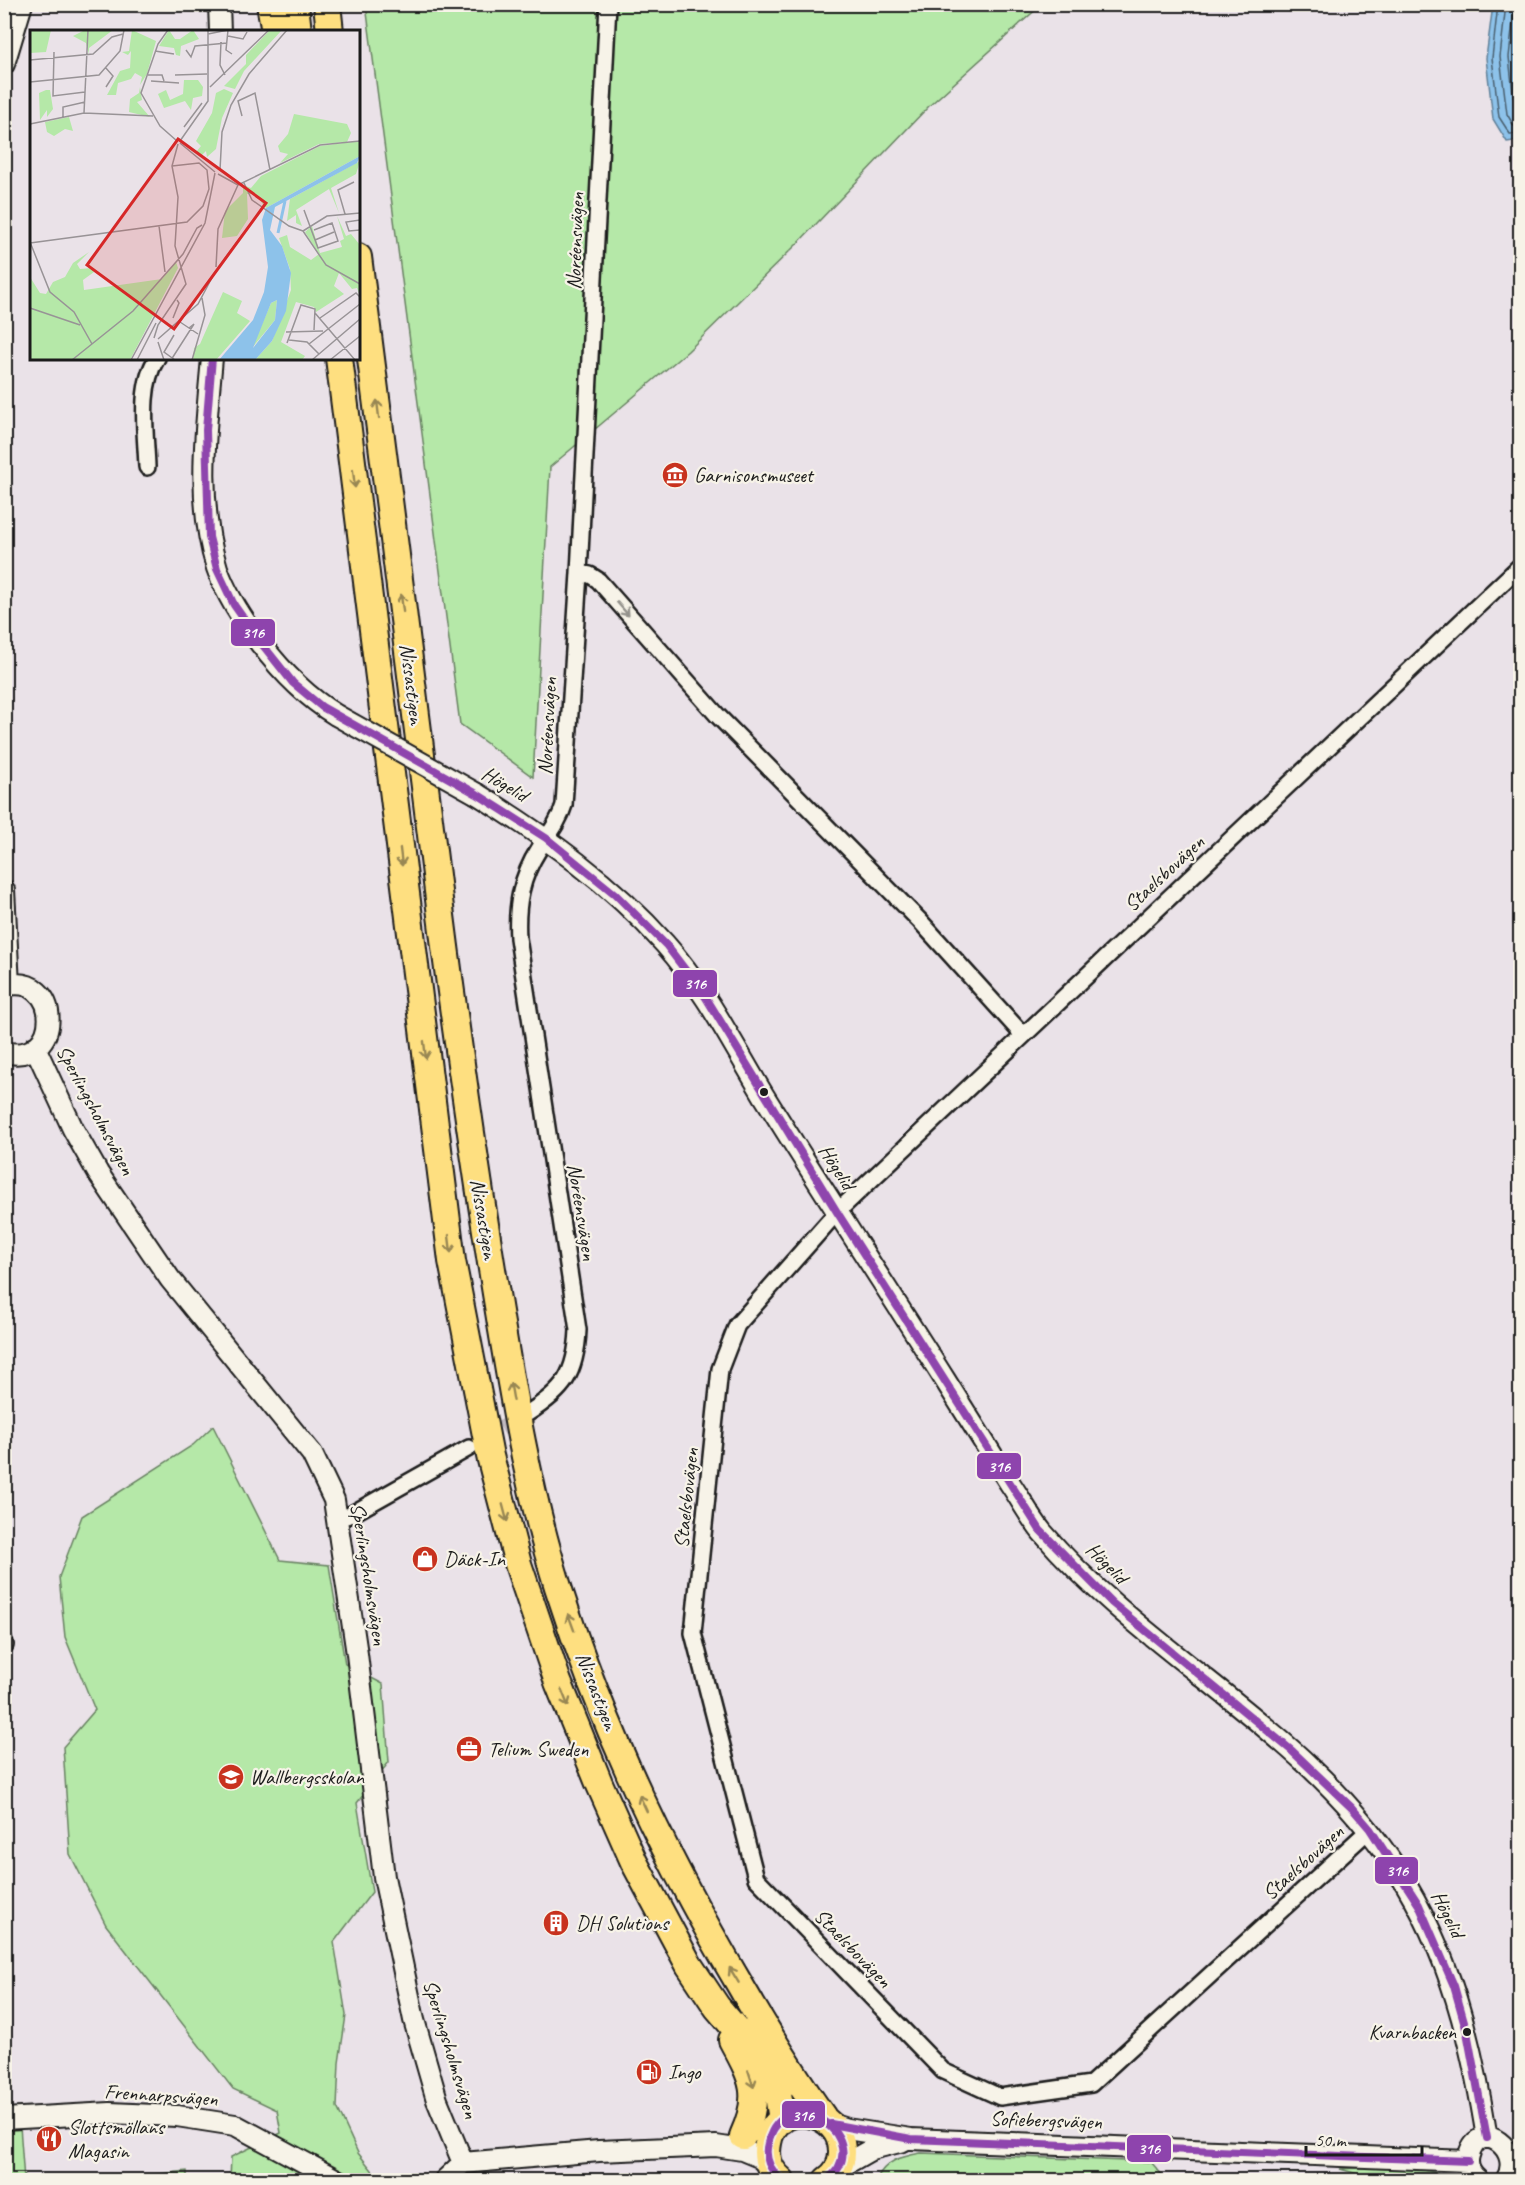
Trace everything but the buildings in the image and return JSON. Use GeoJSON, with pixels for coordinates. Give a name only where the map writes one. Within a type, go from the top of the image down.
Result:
{"type":"FeatureCollection","features":[{"type":"Feature","properties":{"kind":"highway"},"geometry":{"type":"LineString","coordinates":[[270,4],[274,30]]}},
{"type":"Feature","properties":{"kind":"highway"},"geometry":{"type":"LineString","coordinates":[[295,4],[298,30]]}},
{"type":"Feature","properties":{"kind":"highway"},"geometry":{"type":"LineString","coordinates":[[327,4],[330,30]]}},
{"type":"Feature","properties":{"kind":"highway","name":"Nissastigen"},"geometry":{"type":"LineString","coordinates":[[360,273],[457,1049],[512,1390],[541,1523],[559,1588],[595,1689],[627,1769],[663,1845],[725,1961],[842,2145],[842,2158],[832,2177]]}},
{"type":"Feature","properties":{"kind":"highway","name":"Nissastigen"},"geometry":{"type":"LineString","coordinates":[[339,360],[451,1249],[490,1456],[518,1564],[558,1682],[599,1784],[656,1904],[689,1965],[717,2007],[768,2067],[777,2088],[779,2123]]}},
{"type":"Feature","properties":{"kind":"highway"},"geometry":{"type":"LineString","coordinates":[[717,2007],[754,2085],[754,2108],[743,2136]]}},
{"type":"Feature","properties":{"kind":"highway"},"geometry":{"type":"LineString","coordinates":[[775,2173],[767,2145],[779,2123],[806,2113],[827,2121]]}},
{"type":"Feature","properties":{"kind":"street"},"geometry":{"type":"LineString","coordinates":[[4,64],[22,4]]}},
{"type":"Feature","properties":{"kind":"street"},"geometry":{"type":"LineString","coordinates":[[219,4],[220,30]]}},
{"type":"Feature","properties":{"kind":"street","name":"Noréensvägen"},"geometry":{"type":"LineString","coordinates":[[528,1413],[550,1398],[566,1381],[577,1350],[578,1330],[518,938],[517,915],[520,889],[528,867],[556,825],[564,805],[579,573],[608,4]]}},
{"type":"Feature","properties":{"kind":"street"},"geometry":{"type":"LineString","coordinates":[[147,467],[145,422],[147,386],[150,369],[156,360]]}},
{"type":"Feature","properties":{"kind":"street","name":"Högelid"},"geometry":{"type":"LineString","coordinates":[[212,360],[206,430],[206,503],[209,537],[217,569],[234,605],[275,663],[305,693],[336,715],[477,795],[546,838],[615,894],[667,946],[705,996],[837,1212],[1040,1530],[1113,1603],[1291,1750],[1352,1808],[1370,1829],[1419,1905],[1454,1986],[1467,2032],[1487,2138]]}},
{"type":"Feature","properties":{"kind":"street","name":"Staelsbovägen"},"geometry":{"type":"LineString","coordinates":[[1370,1829],[1091,2084],[1000,2097],[944,2071],[756,1878],[693,1633],[720,1369],[737,1325],[837,1212],[1521,566]]}},
{"type":"Feature","properties":{"kind":"street"},"geometry":{"type":"LineString","coordinates":[[579,573],[590,575],[598,580],[718,716],[920,921],[1023,1035]]}},
{"type":"Feature","properties":{"kind":"street"},"geometry":{"type":"LineString","coordinates":[[4,890],[7,985],[22,985],[33,989],[48,1008],[50,1021],[47,1033],[35,1047],[17,1054],[4,1052]]}},
{"type":"Feature","properties":{"kind":"street","name":"Sperlingsholmsvägen"},"geometry":{"type":"LineString","coordinates":[[35,1047],[98,1173],[170,1279],[312,1454],[326,1480],[338,1518],[384,1877],[414,2020],[437,2100],[463,2163]]}},
{"type":"Feature","properties":{"kind":"street"},"geometry":{"type":"LineString","coordinates":[[338,1518],[350,1515],[469,1448]]}},
{"type":"Feature","properties":{"kind":"street","name":"Frennarpsvägen"},"geometry":{"type":"LineString","coordinates":[[4,2119],[122,2114],[177,2116],[234,2126],[337,2181]]}},
{"type":"Feature","properties":{"kind":"street","name":"Sofiebergsvägen"},"geometry":{"type":"LineString","coordinates":[[827,2121],[847,2129],[911,2139],[1468,2161]]}},
{"type":"Feature","properties":{"kind":"street"},"geometry":{"type":"LineString","coordinates":[[716,2146],[779,2123]]}},
{"type":"Feature","properties":{"kind":"street"},"geometry":{"type":"LineString","coordinates":[[1478,2181],[1471,2174],[1468,2161],[1472,2147],[1487,2138],[1499,2138],[1509,2145],[1518,2163],[1506,2181]]}},
{"type":"Feature","properties":{"kind":"street","name":"Sofiebergsvägen"},"geometry":{"type":"LineString","coordinates":[[832,2177],[872,2149],[911,2139]]}},
{"type":"Feature","properties":{"kind":"street"},"geometry":{"type":"LineString","coordinates":[[445,2181],[463,2163],[560,2153],[716,2146],[742,2150],[759,2157],[775,2173]]}},
{"type":"Feature","properties":{"kind":"green space"},"geometry":{"type":"Polygon","coordinates":[[[366,5],[1041,5],[929,106],[797,244],[688,351],[550,467],[533,777],[460,724],[366,5]]]}},
{"type":"Feature","properties":{"kind":"green space"},"geometry":{"type":"Polygon","coordinates":[[[213,1426],[280,1560],[329,1565],[345,1664],[383,1684],[389,1762],[357,1803],[372,1892],[334,1942],[346,2015],[339,2063],[337,2107],[358,2153],[380,2180],[230,2180],[231,2157],[281,2133],[277,2110],[233,2089],[106,1925],[70,1854],[63,1747],[95,1710],[65,1637],[59,1577],[82,1516],[193,1445],[213,1426]]]}},
{"type":"Feature","properties":{"kind":"green space"},"geometry":{"type":"Polygon","coordinates":[[[5,2125],[20,2126],[24,2180],[5,2180],[5,2125]]]}},
{"type":"Feature","properties":{"kind":"green space"},"geometry":{"type":"Polygon","coordinates":[[[921,2153],[1151,2162],[1163,2176],[1135,2180],[876,2180],[884,2168],[894,2160],[921,2153]]]}},
{"type":"Feature","properties":{"kind":"green space"},"geometry":{"type":"Polygon","coordinates":[[[1369,2167],[1420,2169],[1464,2180],[1379,2180],[1340,2169],[1369,2167]]]}},
{"type":"Feature","properties":{"kind":"green space"},"geometry":{"type":"Polygon","coordinates":[[[187,2171],[187,2180],[104,2180],[187,2171]]]}},
{"type":"Feature","properties":{"kind":"water"},"geometry":{"type":"Polygon","coordinates":[[[1493,5],[1520,5],[1520,140],[1507,142],[1493,119],[1486,58],[1493,5]]]}},
{"type":"Feature","properties":{"kind":"tunnel"},"geometry":{"type":"LineString","coordinates":[[481,1440],[523,1416]]}},
{"type":"Feature","properties":{"kind":"transit line","name":"316"},"geometry":{"type":"LineString","coordinates":[[212,360],[206,430],[209,537],[217,569],[234,605],[258,639],[293,683],[322,707],[477,794],[546,838],[615,894],[667,946],[705,996],[837,1212],[1040,1530],[1112,1603],[1291,1750],[1352,1808],[1370,1829],[1419,1905],[1454,1986],[1467,2032],[1487,2138]]}},
{"type":"Feature","properties":{"kind":"transit line","name":"316"},"geometry":{"type":"LineString","coordinates":[[781,2180],[769,2163],[768,2143],[778,2124],[792,2115],[808,2115],[823,2121],[836,2133],[842,2148],[840,2164],[827,2180]]}},
{"type":"Feature","properties":{"kind":"transit line","name":"316"},"geometry":{"type":"LineString","coordinates":[[831,2124],[911,2139],[1468,2161]]}},
{"type":"Feature","properties":{"kind":"place","name":"Garnisonsmuseet"},"geometry":{"type":"Point","coordinates":[675,475]}},
{"type":"Feature","properties":{"kind":"place","name":"Däck-In"},"geometry":{"type":"Point","coordinates":[425,1559]}},
{"type":"Feature","properties":{"kind":"place","name":"Telium Sweden"},"geometry":{"type":"Point","coordinates":[469,1749]}},
{"type":"Feature","properties":{"kind":"place","name":"Wallbergsskolan"},"geometry":{"type":"Point","coordinates":[231,1777]}},
{"type":"Feature","properties":{"kind":"place","name":"DH Solutions"},"geometry":{"type":"Point","coordinates":[556,1923]}},
{"type":"Feature","properties":{"kind":"place","name":"Kvarnbacken"},"geometry":{"type":"Point","coordinates":[1467,2032]}},
{"type":"Feature","properties":{"kind":"place","name":"Ingo"},"geometry":{"type":"Point","coordinates":[649,2072]}},
{"type":"Feature","properties":{"kind":"place","name":"Slottsmöllans Magasin"},"geometry":{"type":"Point","coordinates":[49,2139]}}]}
